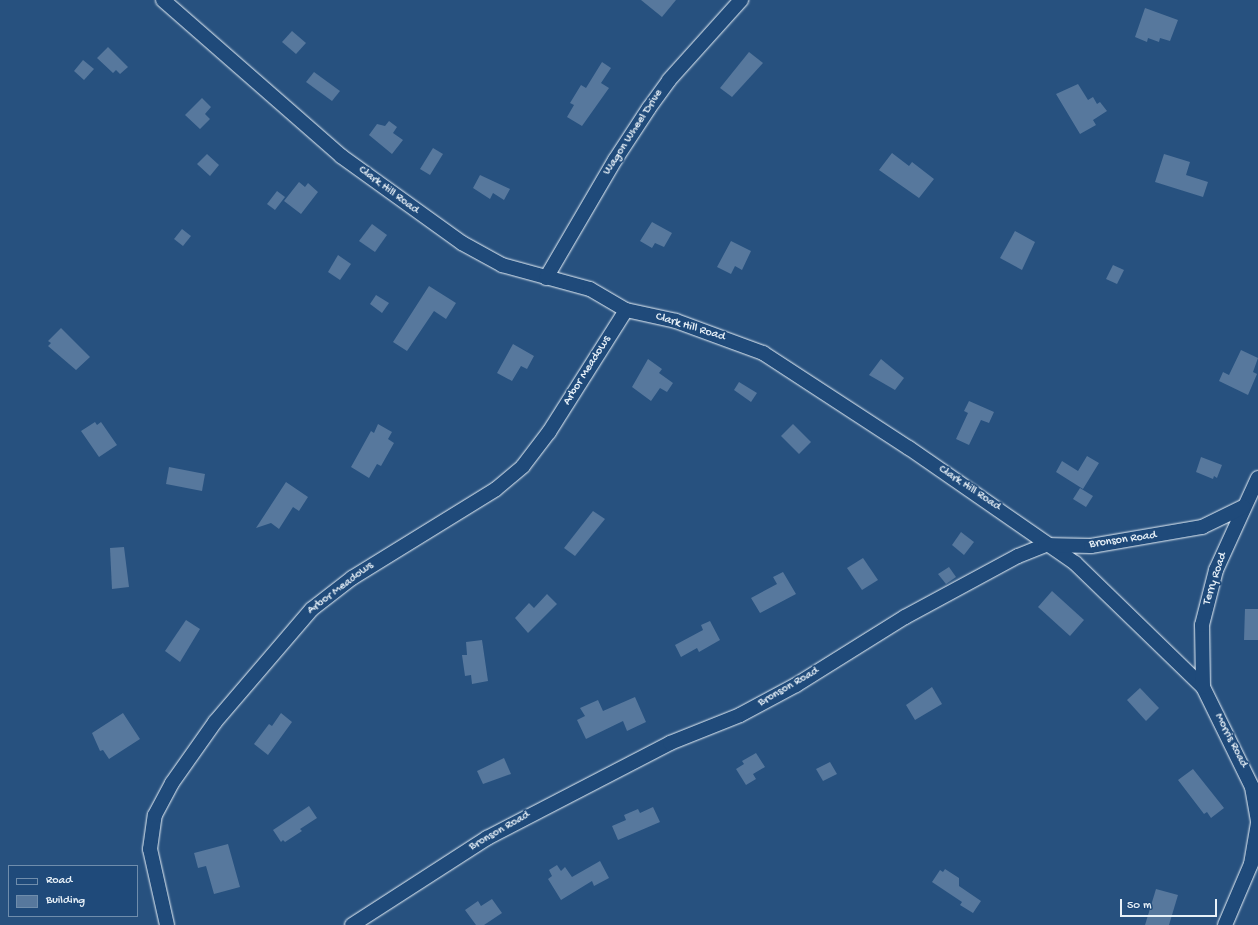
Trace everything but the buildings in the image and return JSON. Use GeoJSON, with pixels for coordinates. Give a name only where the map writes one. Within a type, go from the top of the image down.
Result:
{"type":"FeatureCollection","features":[{"type":"Feature","properties":{"kind":"street","name":"Clark Hill Road"},"geometry":{"type":"LineString","coordinates":[[163,0],[341,156],[414,211],[462,243],[502,265],[590,289],[626,310],[676,321],[763,353],[909,448],[1045,545],[1075,563],[1203,686]]}},
{"type":"Feature","properties":{"kind":"street","name":"Wagon Wheel Drive"},"geometry":{"type":"LineString","coordinates":[[546,278],[615,160],[649,108],[669,80],[741,0]]}},
{"type":"Feature","properties":{"kind":"street","name":"Arbor Meadows"},"geometry":{"type":"LineString","coordinates":[[167,925],[150,850],[155,816],[172,783],[215,722],[312,609],[352,578],[496,489],[523,466],[549,432],[626,310]]}},
{"type":"Feature","properties":{"kind":"street","name":"Terry Road"},"geometry":{"type":"LineString","coordinates":[[1203,686],[1202,625],[1216,570],[1258,478]]}},
{"type":"Feature","properties":{"kind":"street","name":"Bronson Road"},"geometry":{"type":"LineString","coordinates":[[352,925],[486,838],[670,743],[740,715],[796,685],[905,617],[1018,556],[1045,545],[1091,546],[1195,529],[1244,506]]}},
{"type":"Feature","properties":{"kind":"street","name":"Morris Road"},"geometry":{"type":"LineString","coordinates":[[1203,686],[1252,786],[1258,820]]}},
{"type":"Feature","properties":{"kind":"street"},"geometry":{"type":"LineString","coordinates":[[1224,925],[1251,864],[1258,823]]}}]}
